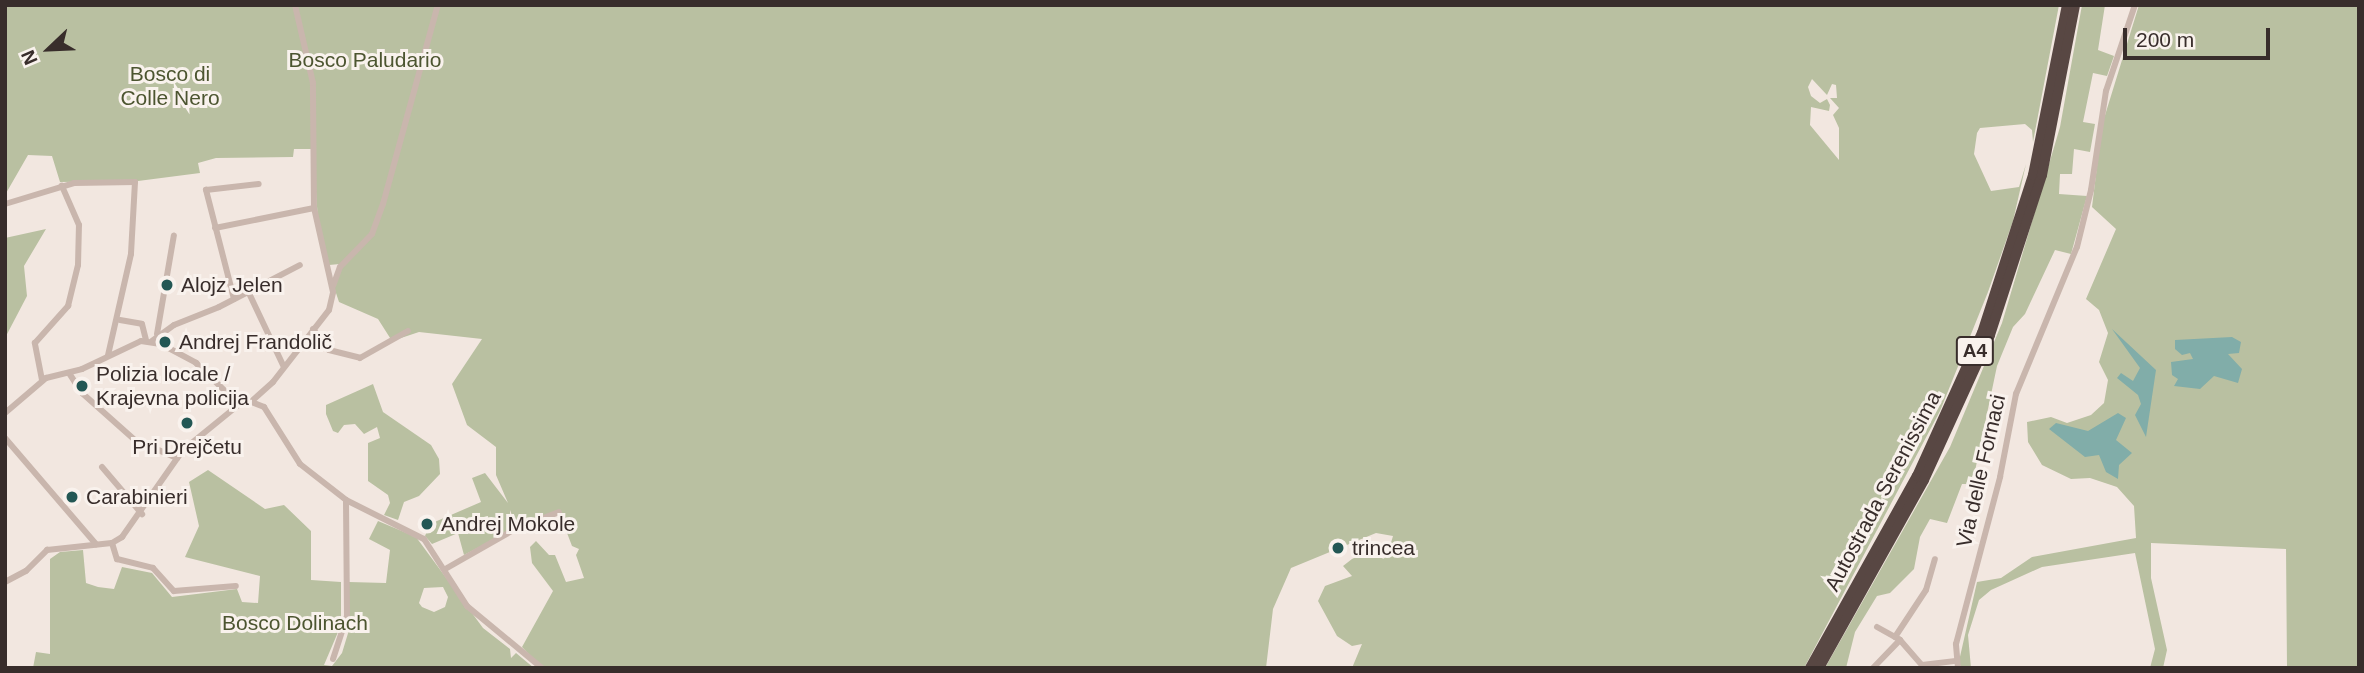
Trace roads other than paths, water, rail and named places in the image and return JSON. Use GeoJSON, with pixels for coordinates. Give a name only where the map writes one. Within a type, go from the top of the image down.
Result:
{"type":"FeatureCollection","features":[{"type":"Feature","properties":{"kind":"highway","name":"Autostrada Serenissima"},"geometry":{"type":"LineString","coordinates":[[1810,668],[1917,476],[1982,333],[2034,175],[2067,5]]}},
{"type":"Feature","properties":{"kind":"highway","name":"Autostrada Serenissima"},"geometry":{"type":"LineString","coordinates":[[1819,668],[1924,480],[1990,335],[2042,176],[2075,5]]}},
{"type":"Feature","properties":{"kind":"street"},"geometry":{"type":"LineString","coordinates":[[295,5],[313,100],[314,208],[333,292]]}},
{"type":"Feature","properties":{"kind":"street"},"geometry":{"type":"LineString","coordinates":[[5,582],[26,571],[47,550],[112,543],[142,514],[177,458],[250,399],[284,367],[329,310],[341,267],[362,249],[383,204],[438,5]]}},
{"type":"Feature","properties":{"kind":"street","name":"Via delle Fornaci"},"geometry":{"type":"LineString","coordinates":[[1957,664],[2016,394],[2077,247],[2091,190],[2106,91],[2135,5]]}},
{"type":"Feature","properties":{"kind":"street"},"geometry":{"type":"LineString","coordinates":[[5,204],[83,181],[136,184],[131,254],[112,354]]}},
{"type":"Feature","properties":{"kind":"street"},"geometry":{"type":"LineString","coordinates":[[234,299],[206,190],[259,184]]}},
{"type":"Feature","properties":{"kind":"street"},"geometry":{"type":"LineString","coordinates":[[42,380],[35,343],[68,306],[78,265],[79,225],[62,186]]}},
{"type":"Feature","properties":{"kind":"street"},"geometry":{"type":"LineString","coordinates":[[215,228],[314,208]]}},
{"type":"Feature","properties":{"kind":"street"},"geometry":{"type":"LineString","coordinates":[[157,334],[174,235]]}},
{"type":"Feature","properties":{"kind":"street"},"geometry":{"type":"LineString","coordinates":[[5,413],[42,380],[69,373],[149,340],[300,265]]}},
{"type":"Feature","properties":{"kind":"street"},"geometry":{"type":"LineString","coordinates":[[328,268],[341,267]]}},
{"type":"Feature","properties":{"kind":"street"},"geometry":{"type":"LineString","coordinates":[[248,291],[284,367]]}},
{"type":"Feature","properties":{"kind":"street"},"geometry":{"type":"LineString","coordinates":[[120,320],[142,324],[149,340],[196,363],[226,392],[250,399],[267,411],[300,464],[346,500],[416,533],[447,568],[467,606],[542,668]]}},
{"type":"Feature","properties":{"kind":"street"},"geometry":{"type":"LineString","coordinates":[[313,329],[329,351],[360,358],[408,331]]}},
{"type":"Feature","properties":{"kind":"street"},"geometry":{"type":"LineString","coordinates":[[69,373],[82,393],[135,440],[177,458]]}},
{"type":"Feature","properties":{"kind":"street"},"geometry":{"type":"LineString","coordinates":[[5,438],[96,544]]}},
{"type":"Feature","properties":{"kind":"street"},"geometry":{"type":"LineString","coordinates":[[102,467],[142,514]]}},
{"type":"Feature","properties":{"kind":"street"},"geometry":{"type":"LineString","coordinates":[[333,659],[347,616],[346,500]]}},
{"type":"Feature","properties":{"kind":"street"},"geometry":{"type":"LineString","coordinates":[[447,568],[558,511]]}},
{"type":"Feature","properties":{"kind":"street"},"geometry":{"type":"LineString","coordinates":[[112,543],[117,559],[153,568],[174,591],[236,586]]}},
{"type":"Feature","properties":{"kind":"street"},"geometry":{"type":"LineString","coordinates":[[1873,668],[1897,639],[1926,590],[1935,559]]}},
{"type":"Feature","properties":{"kind":"street"},"geometry":{"type":"LineString","coordinates":[[1877,627],[1897,639],[1923,665],[1957,664]]}},
{"type":"Feature","properties":{"kind":"water"},"geometry":{"type":"Polygon","coordinates":[[[2112,329],[2156,370],[2146,437],[2135,415],[2141,404],[2138,395],[2117,378],[2121,373],[2133,381],[2140,368],[2112,329]]]}},
{"type":"Feature","properties":{"kind":"water"},"geometry":{"type":"Polygon","coordinates":[[[2232,337],[2241,342],[2239,353],[2228,354],[2242,369],[2238,383],[2214,376],[2200,389],[2174,386],[2178,379],[2172,375],[2171,362],[2193,359],[2190,353],[2182,355],[2175,349],[2175,340],[2232,337]]]}},
{"type":"Feature","properties":{"kind":"water"},"geometry":{"type":"Polygon","coordinates":[[[2118,413],[2126,418],[2116,440],[2132,453],[2119,465],[2118,479],[2106,472],[2099,455],[2085,457],[2049,429],[2056,423],[2088,431],[2118,413]]]}},
{"type":"Feature","properties":{"kind":"place","name":"Alojz Jelen"},"geometry":{"type":"Point","coordinates":[167,285]}},
{"type":"Feature","properties":{"kind":"place","name":"Andrej Frandolič"},"geometry":{"type":"Point","coordinates":[165,342]}},
{"type":"Feature","properties":{"kind":"place","name":"Polizia locale / Krajevna policija"},"geometry":{"type":"Point","coordinates":[82,386]}},
{"type":"Feature","properties":{"kind":"place","name":"Pri Drejčetu"},"geometry":{"type":"Point","coordinates":[187,423]}},
{"type":"Feature","properties":{"kind":"place","name":"Carabinieri"},"geometry":{"type":"Point","coordinates":[72,497]}},
{"type":"Feature","properties":{"kind":"place","name":"Andrej Mokole"},"geometry":{"type":"Point","coordinates":[427,524]}},
{"type":"Feature","properties":{"kind":"place","name":"trincea"},"geometry":{"type":"Point","coordinates":[1338,548]}},
{"type":"Feature","properties":{"kind":"park label","name":"Bosco Paludario"},"geometry":{"type":"Point","coordinates":[365,60]}},
{"type":"Feature","properties":{"kind":"park label","name":"Bosco di Colle Nero"},"geometry":{"type":"Point","coordinates":[170,86]}},
{"type":"Feature","properties":{"kind":"park label","name":"Bosco Dolinach"},"geometry":{"type":"Point","coordinates":[295,623]}}]}
